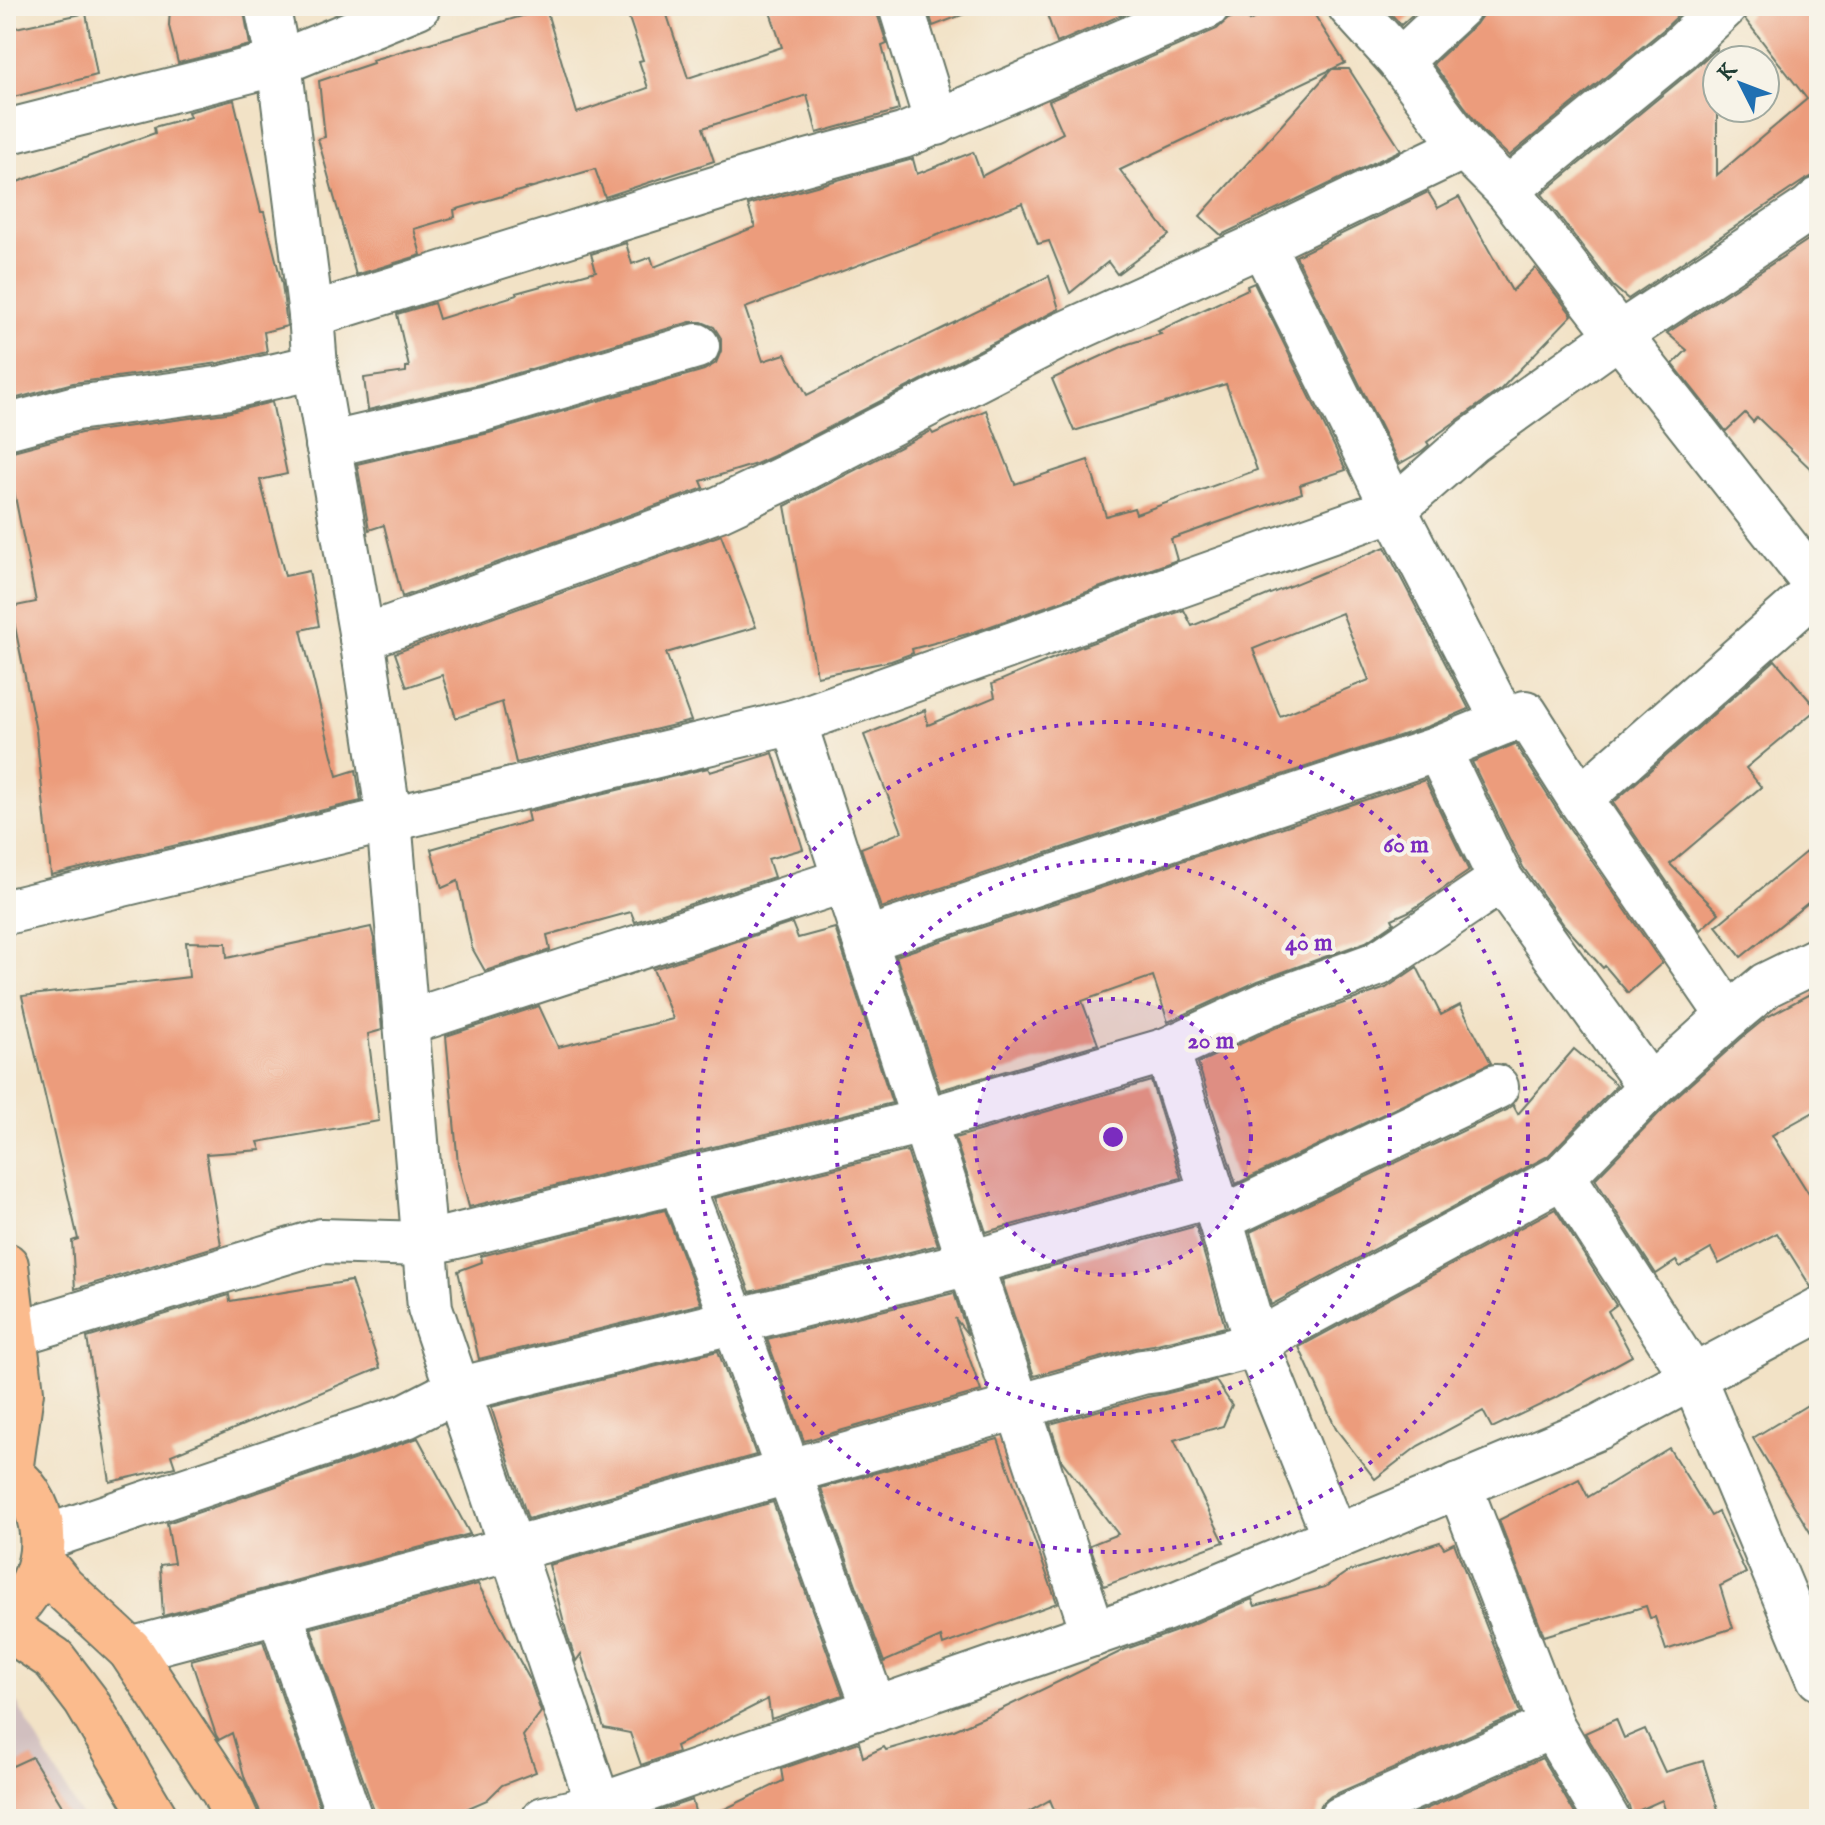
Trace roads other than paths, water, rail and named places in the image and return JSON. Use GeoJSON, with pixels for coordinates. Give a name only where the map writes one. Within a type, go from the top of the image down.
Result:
{"type":"FeatureCollection","features":[{"type":"Feature","properties":{"kind":"main road"},"geometry":{"type":"LineString","coordinates":[[6,1265],[21,1392],[8,1471],[27,1490],[39,1513],[43,1550],[62,1587],[130,1650],[224,1792],[236,1819]]}},
{"type":"Feature","properties":{"kind":"main road"},"geometry":{"type":"LineString","coordinates":[[6,1615],[18,1606],[33,1586],[43,1550]]}},
{"type":"Feature","properties":{"kind":"main road"},"geometry":{"type":"LineString","coordinates":[[6,1627],[54,1659],[86,1701],[156,1819]]}},
{"type":"Feature","properties":{"kind":"street"},"geometry":{"type":"LineString","coordinates":[[267,6],[279,63],[315,367],[362,638],[389,819],[430,1308],[599,1806]]}},
{"type":"Feature","properties":{"kind":"street"},"geometry":{"type":"LineString","coordinates":[[6,132],[279,63],[418,6]]}},
{"type":"Feature","properties":{"kind":"street"},"geometry":{"type":"LineString","coordinates":[[901,6],[937,123]]}},
{"type":"Feature","properties":{"kind":"street"},"geometry":{"type":"LineString","coordinates":[[311,315],[760,175],[903,136],[1207,6]]}},
{"type":"Feature","properties":{"kind":"street"},"geometry":{"type":"LineString","coordinates":[[1350,6],[1400,61],[1464,147],[1507,190],[1819,589],[1580,799]]}},
{"type":"Feature","properties":{"kind":"street"},"geometry":{"type":"LineString","coordinates":[[1400,61],[1459,6]]}},
{"type":"Feature","properties":{"kind":"street"},"geometry":{"type":"LineString","coordinates":[[1507,190],[1679,49],[1725,6]]}},
{"type":"Feature","properties":{"kind":"street"},"geometry":{"type":"LineString","coordinates":[[362,638],[719,509],[1060,336],[1464,147]]}},
{"type":"Feature","properties":{"kind":"street"},"geometry":{"type":"LineString","coordinates":[[6,912],[794,722],[1394,509],[1471,441],[1619,335],[1816,208]]}},
{"type":"Feature","properties":{"kind":"street"},"geometry":{"type":"LineString","coordinates":[[1262,244],[1504,722]]}},
{"type":"Feature","properties":{"kind":"street"},"geometry":{"type":"LineString","coordinates":[[328,445],[483,409],[697,346]]}},
{"type":"Feature","properties":{"kind":"street"},"geometry":{"type":"LineString","coordinates":[[6,427],[76,408],[223,388],[315,367]]}},
{"type":"Feature","properties":{"kind":"street"},"geometry":{"type":"LineString","coordinates":[[865,940],[1438,749],[1525,713],[1580,799],[1729,1016]]}},
{"type":"Feature","properties":{"kind":"street"},"geometry":{"type":"LineString","coordinates":[[794,722],[1094,1634]]}},
{"type":"Feature","properties":{"kind":"street"},"geometry":{"type":"LineString","coordinates":[[1438,749],[1501,880],[1650,1087]]}},
{"type":"Feature","properties":{"kind":"street"},"geometry":{"type":"LineString","coordinates":[[406,1023],[845,880]]}},
{"type":"Feature","properties":{"kind":"street"},"geometry":{"type":"LineString","coordinates":[[14,1334],[321,1241],[424,1244],[923,1121],[1167,1050],[1267,1004],[1377,964],[1501,880]]}},
{"type":"Feature","properties":{"kind":"street"},"geometry":{"type":"LineString","coordinates":[[130,1650],[789,1473],[1142,1372],[1243,1348],[1563,1176],[1650,1087],[1729,1016],[1766,985],[1819,959]]}},
{"type":"Feature","properties":{"kind":"street"},"geometry":{"type":"LineString","coordinates":[[1167,1050],[1256,1342],[1335,1538]]}},
{"type":"Feature","properties":{"kind":"street"},"geometry":{"type":"LineString","coordinates":[[43,1550],[406,1416],[457,1390],[970,1263],[1216,1207],[1496,1087]]}},
{"type":"Feature","properties":{"kind":"street"},"geometry":{"type":"LineString","coordinates":[[1563,1176],[1693,1377],[1819,1678]]}},
{"type":"Feature","properties":{"kind":"street"},"geometry":{"type":"LineString","coordinates":[[680,1181],[875,1710]]}},
{"type":"Feature","properties":{"kind":"street"},"geometry":{"type":"LineString","coordinates":[[544,1819],[599,1806],[1164,1609],[1599,1427],[1818,1313]]}},
{"type":"Feature","properties":{"kind":"street"},"geometry":{"type":"LineString","coordinates":[[1459,1485],[1552,1726],[1607,1819]]}},
{"type":"Feature","properties":{"kind":"street"},"geometry":{"type":"LineString","coordinates":[[279,1610],[350,1819]]}},
{"type":"Feature","properties":{"kind":"street"},"geometry":{"type":"LineString","coordinates":[[1341,1819],[1552,1726]]}}]}
